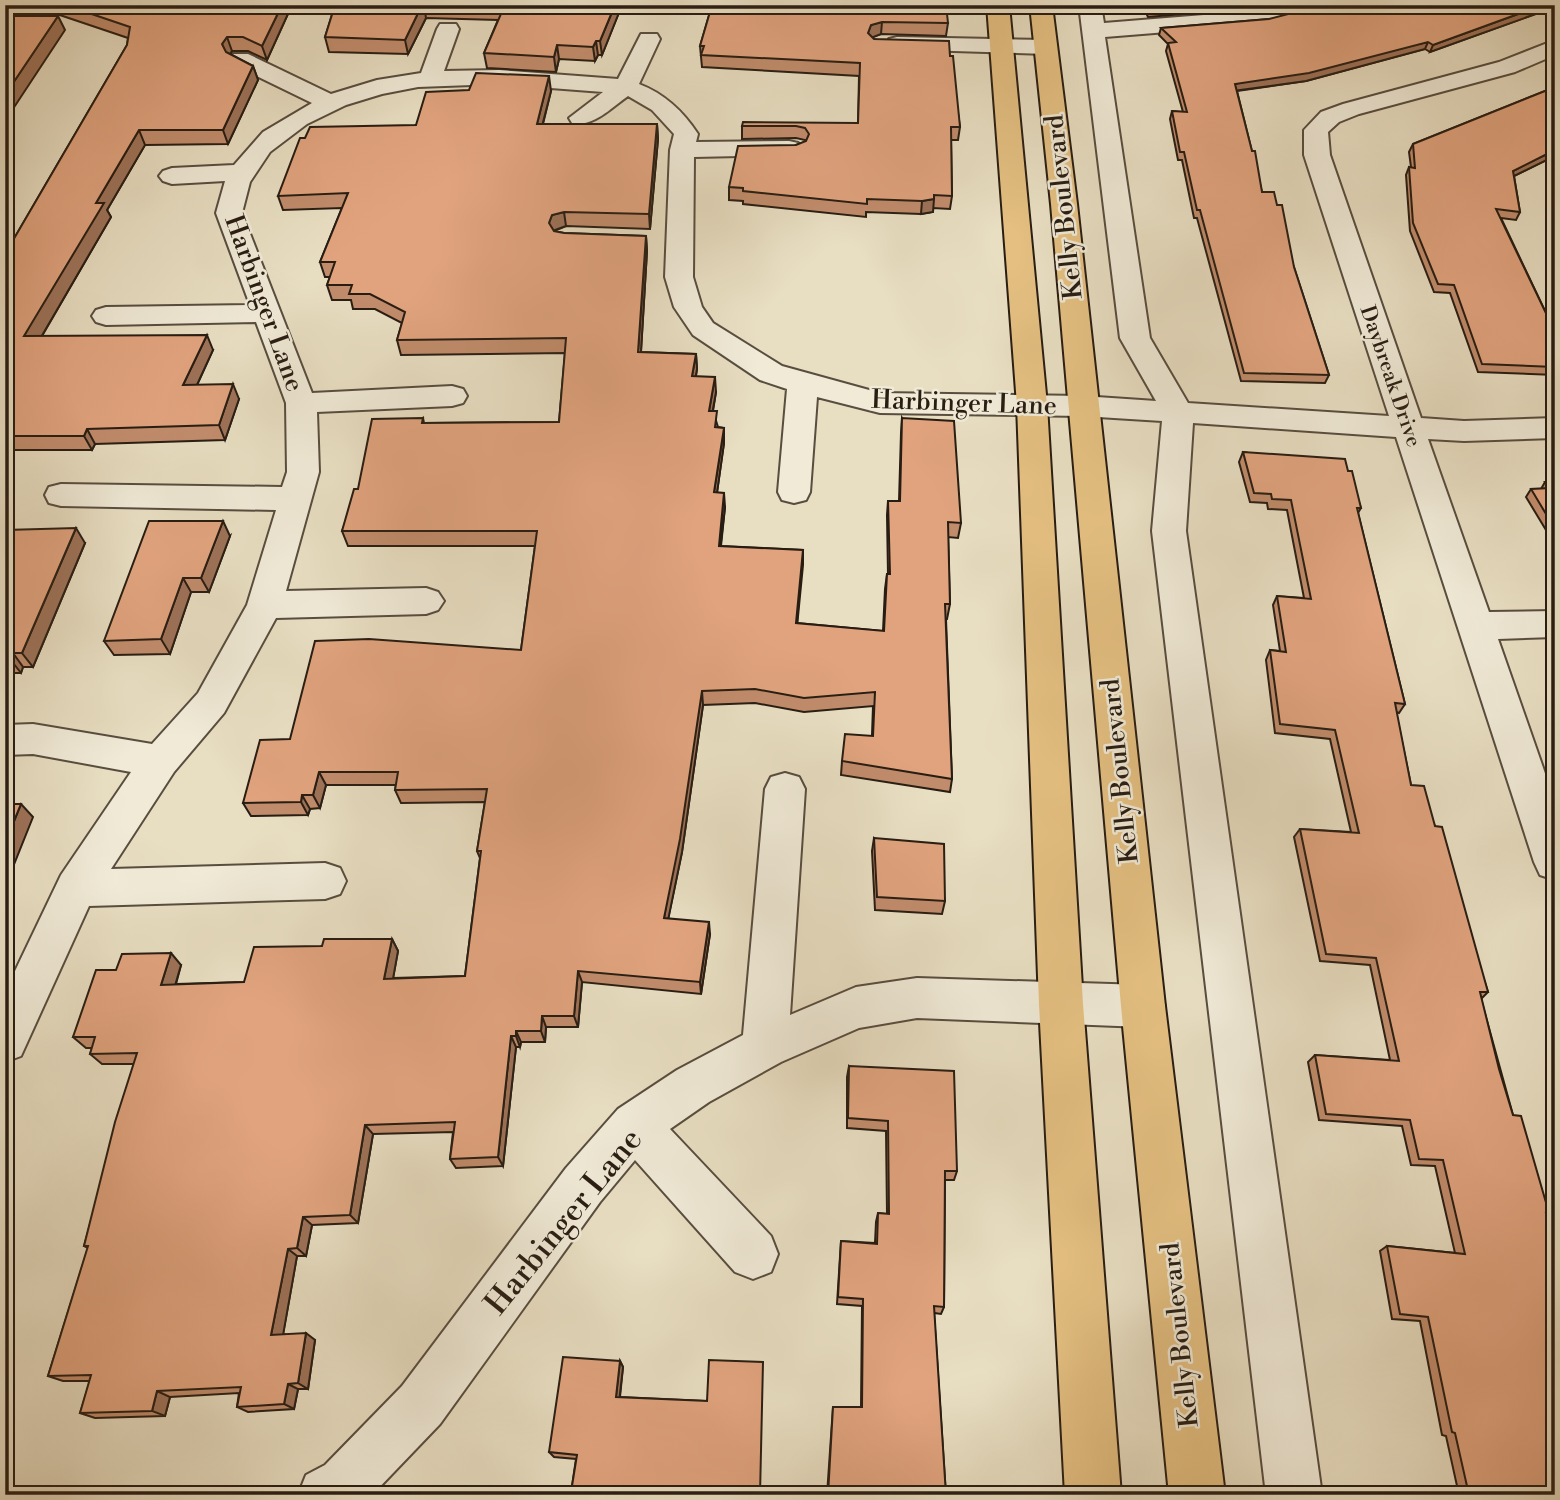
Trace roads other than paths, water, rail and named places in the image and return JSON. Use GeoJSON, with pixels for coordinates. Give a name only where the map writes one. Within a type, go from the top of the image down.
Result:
{"type":"FeatureCollection","features":[{"type":"Feature","properties":{"kind":"main road","name":"Kelly Boulevard"},"geometry":{"type":"LineString","coordinates":[[998,5],[1032,405],[1061,1004],[1093,1495]]}},
{"type":"Feature","properties":{"kind":"main road","name":"Kelly Boulevard"},"geometry":{"type":"LineString","coordinates":[[1041,5],[1065,204],[1082,406],[1143,1006],[1197,1495]]}},
{"type":"Feature","properties":{"kind":"street"},"geometry":{"type":"LineString","coordinates":[[1090,5],[1135,338],[1178,413],[1169,531],[1294,1495]]}},
{"type":"Feature","properties":{"kind":"street"},"geometry":{"type":"LineString","coordinates":[[1093,32],[1266,17],[1313,5]]}},
{"type":"Feature","properties":{"kind":"street"},"geometry":{"type":"LineString","coordinates":[[430,79],[448,29]]}},
{"type":"Feature","properties":{"kind":"street"},"geometry":{"type":"LineString","coordinates":[[581,118],[626,87],[649,38]]}},
{"type":"Feature","properties":{"kind":"street"},"geometry":{"type":"LineString","coordinates":[[881,44],[1046,47]]}},
{"type":"Feature","properties":{"kind":"street","name":"Daybreak Drive"},"geometry":{"type":"LineString","coordinates":[[1555,47],[1507,67],[1351,109],[1330,117],[1316,130],[1317,155],[1555,862]]}},
{"type":"Feature","properties":{"kind":"street"},"geometry":{"type":"LineString","coordinates":[[240,59],[328,102]]}},
{"type":"Feature","properties":{"kind":"street","name":"Harbinger Lane"},"geometry":{"type":"LineString","coordinates":[[5,1041],[76,888],[160,761],[211,703],[265,605],[303,472],[301,403],[229,213],[232,195],[241,172],[269,136],[328,102],[397,82],[472,76],[626,87],[646,94],[678,121],[687,134],[667,240],[688,307],[703,329],[771,373],[803,384],[880,403],[1082,406],[1464,431],[1555,428]]}},
{"type":"Feature","properties":{"kind":"street"},"geometry":{"type":"LineString","coordinates":[[682,150],[795,148]]}},
{"type":"Feature","properties":{"kind":"street"},"geometry":{"type":"LineString","coordinates":[[172,176],[241,172]]}},
{"type":"Feature","properties":{"kind":"street"},"geometry":{"type":"LineString","coordinates":[[106,316],[268,313]]}},
{"type":"Feature","properties":{"kind":"street"},"geometry":{"type":"LineString","coordinates":[[794,492],[803,384]]}},
{"type":"Feature","properties":{"kind":"street"},"geometry":{"type":"LineString","coordinates":[[301,403],[452,396]]}},
{"type":"Feature","properties":{"kind":"street"},"geometry":{"type":"LineString","coordinates":[[61,495],[295,499]]}},
{"type":"Feature","properties":{"kind":"street"},"geometry":{"type":"LineString","coordinates":[[265,605],[426,601]]}},
{"type":"Feature","properties":{"kind":"street"},"geometry":{"type":"LineString","coordinates":[[1477,626],[1555,624]]}},
{"type":"Feature","properties":{"kind":"street"},"geometry":{"type":"LineString","coordinates":[[5,740],[33,739],[160,761]]}},
{"type":"Feature","properties":{"kind":"street"},"geometry":{"type":"LineString","coordinates":[[765,1047],[785,789]]}},
{"type":"Feature","properties":{"kind":"street"},"geometry":{"type":"LineString","coordinates":[[76,888],[325,881]]}},
{"type":"Feature","properties":{"kind":"street","name":"Harbinger Lane"},"geometry":{"type":"LineString","coordinates":[[340,1491],[421,1405],[583,1185],[635,1125],[693,1086],[765,1047],[856,1008],[918,998],[1143,1006]]}},
{"type":"Feature","properties":{"kind":"street"},"geometry":{"type":"LineString","coordinates":[[635,1125],[753,1254]]}}]}
